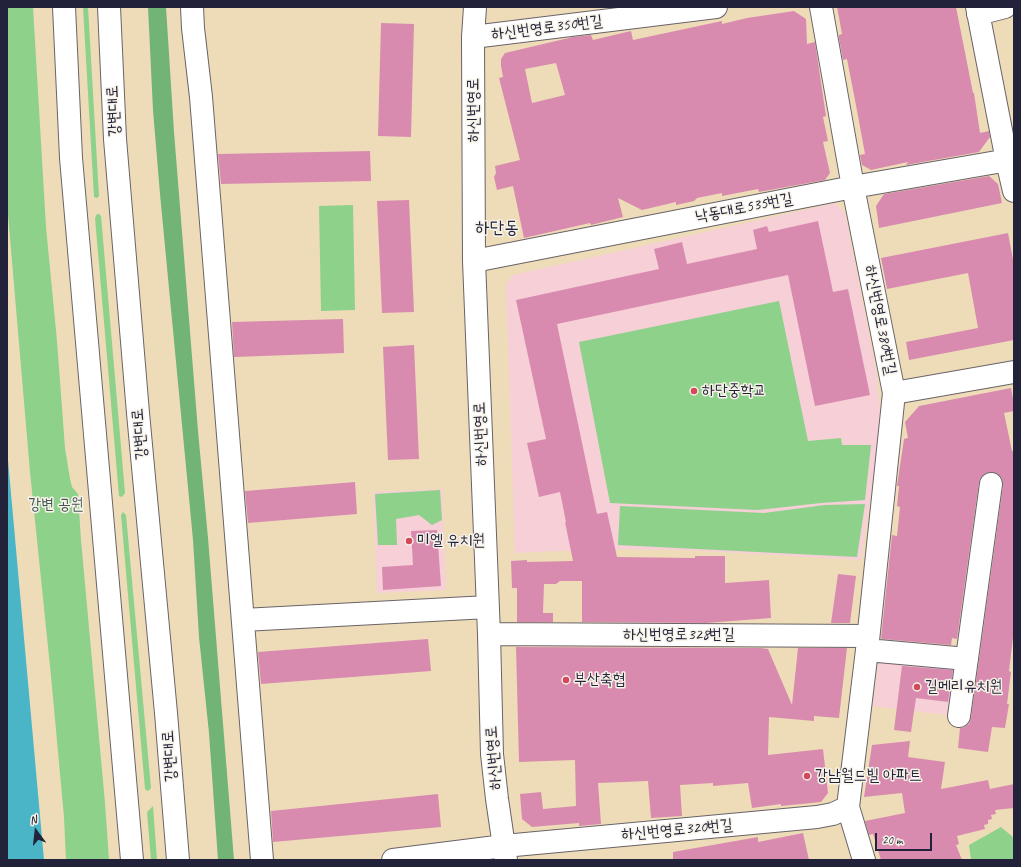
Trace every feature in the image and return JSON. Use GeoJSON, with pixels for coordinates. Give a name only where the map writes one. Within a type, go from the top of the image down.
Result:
{"type":"FeatureCollection","features":[{"type":"Feature","properties":{"kind":"street"},"geometry":{"type":"LineString","coordinates":[[64,7],[71,158],[132,860]]}},
{"type":"Feature","properties":{"kind":"street","name":"강변대로"},"geometry":{"type":"LineString","coordinates":[[109,7],[116,147],[178,860]]}},
{"type":"Feature","properties":{"kind":"street"},"geometry":{"type":"LineString","coordinates":[[192,7],[201,98],[262,860]]}},
{"type":"Feature","properties":{"kind":"street","name":"하신번영로"},"geometry":{"type":"LineString","coordinates":[[475,7],[473,37],[474,261],[489,634],[492,754],[505,853]]}},
{"type":"Feature","properties":{"kind":"street","name":"하신번영로350번길"},"geometry":{"type":"LineString","coordinates":[[473,37],[716,7]]}},
{"type":"Feature","properties":{"kind":"street","name":"하신번영로380번길"},"geometry":{"type":"LineString","coordinates":[[821,7],[853,187],[894,393],[868,643],[848,807],[864,860]]}},
{"type":"Feature","properties":{"kind":"street"},"geometry":{"type":"LineString","coordinates":[[1005,7],[978,10],[1011,160],[1014,191]]}},
{"type":"Feature","properties":{"kind":"street","name":"낙동대로535번길"},"geometry":{"type":"LineString","coordinates":[[474,261],[853,187],[1011,160]]}},
{"type":"Feature","properties":{"kind":"street"},"geometry":{"type":"LineString","coordinates":[[894,393],[1014,372]]}},
{"type":"Feature","properties":{"kind":"street"},"geometry":{"type":"LineString","coordinates":[[959,716],[991,484]]}},
{"type":"Feature","properties":{"kind":"street"},"geometry":{"type":"LineString","coordinates":[[243,620],[488,607]]}},
{"type":"Feature","properties":{"kind":"street","name":"하신번영로328번길"},"geometry":{"type":"LineString","coordinates":[[489,634],[868,643],[967,659]]}},
{"type":"Feature","properties":{"kind":"street","name":"하신번영로320번길"},"geometry":{"type":"LineString","coordinates":[[393,860],[505,853],[817,817],[834,814],[848,807]]}},
{"type":"Feature","properties":{"kind":"shaded area","name":"하단중학교"},"geometry":{"type":"Polygon","coordinates":[[[835,203],[845,213],[876,370],[880,413],[877,454],[861,560],[687,550],[606,549],[515,553],[506,285],[513,275],[835,203]]]}},
{"type":"Feature","properties":{"kind":"shaded area","name":"미엘 유치원"},"geometry":{"type":"Polygon","coordinates":[[[442,489],[446,590],[377,593],[373,492],[442,489]]]}},
{"type":"Feature","properties":{"kind":"shaded area","name":"길메리유치원"},"geometry":{"type":"Polygon","coordinates":[[[879,657],[961,668],[955,716],[873,706],[879,657]]]}},
{"type":"Feature","properties":{"kind":"green space","name":"강변 공원"},"geometry":{"type":"Polygon","coordinates":[[[7,7],[33,7],[46,227],[65,448],[72,487],[78,494],[109,860],[66,860],[64,817],[30,472],[7,203],[7,7]]]}},
{"type":"Feature","properties":{"kind":"green space"},"geometry":{"type":"Polygon","coordinates":[[[83,7],[88,7],[99,196],[97,198],[94,197],[83,7]]]}},
{"type":"Feature","properties":{"kind":"green space"},"geometry":{"type":"Polygon","coordinates":[[[148,7],[166,7],[174,132],[234,860],[218,860],[209,733],[199,637],[193,540],[153,110],[148,7]]]}},
{"type":"Feature","properties":{"kind":"green space"},"geometry":{"type":"Polygon","coordinates":[[[353,205],[355,310],[321,311],[319,206],[353,205]]]}},
{"type":"Feature","properties":{"kind":"green space"},"geometry":{"type":"Polygon","coordinates":[[[97,214],[101,216],[125,493],[122,497],[119,496],[95,218],[97,214]]]}},
{"type":"Feature","properties":{"kind":"green space"},"geometry":{"type":"Polygon","coordinates":[[[779,301],[808,441],[841,438],[842,445],[871,445],[865,500],[758,510],[610,503],[579,342],[779,301]]]}},
{"type":"Feature","properties":{"kind":"green space"},"geometry":{"type":"Polygon","coordinates":[[[440,490],[442,520],[432,525],[419,515],[396,519],[397,545],[378,545],[375,494],[440,490]]]}},
{"type":"Feature","properties":{"kind":"green space"},"geometry":{"type":"Polygon","coordinates":[[[865,504],[857,557],[618,545],[620,506],[764,513],[825,505],[865,504]]]}},
{"type":"Feature","properties":{"kind":"green space"},"geometry":{"type":"Polygon","coordinates":[[[123,512],[126,515],[151,788],[148,791],[145,789],[121,515],[123,512]]]}},
{"type":"Feature","properties":{"kind":"green space"},"geometry":{"type":"Polygon","coordinates":[[[153,806],[157,860],[151,860],[147,812],[153,806]]]}},
{"type":"Feature","properties":{"kind":"green space"},"geometry":{"type":"Polygon","coordinates":[[[1001,827],[1014,838],[1014,860],[971,860],[969,845],[1001,827]]]}},
{"type":"Feature","properties":{"kind":"water"},"geometry":{"type":"Polygon","coordinates":[[[7,449],[44,860],[7,860],[7,449]]]}},
{"type":"Feature","properties":{"kind":"building"},"geometry":{"type":"Polygon","coordinates":[[[837,7],[956,7],[974,93],[980,133],[989,131],[990,137],[979,152],[906,165],[908,162],[871,170],[862,165],[860,155],[865,154],[847,59],[843,60],[839,38],[839,35],[842,34],[837,7]]]}},
{"type":"Feature","properties":{"kind":"building"},"geometry":{"type":"Polygon","coordinates":[[[794,11],[806,19],[807,44],[815,42],[826,116],[823,117],[828,141],[823,142],[830,173],[825,180],[759,192],[758,189],[722,196],[722,193],[697,198],[694,201],[676,205],[676,202],[642,210],[618,198],[623,217],[524,238],[513,186],[497,190],[494,177],[496,173],[495,166],[520,160],[499,78],[503,77],[501,59],[505,53],[573,37],[591,35],[593,40],[631,31],[633,40],[722,21],[722,24],[747,18],[794,11]],[[556,63],[525,69],[532,103],[565,95],[556,63]]]}},
{"type":"Feature","properties":{"kind":"building"},"geometry":{"type":"Polygon","coordinates":[[[381,23],[414,24],[411,137],[378,136],[381,23]]]}},
{"type":"Feature","properties":{"kind":"building"},"geometry":{"type":"Polygon","coordinates":[[[370,151],[371,181],[221,184],[218,154],[370,151]]]}},
{"type":"Feature","properties":{"kind":"building"},"geometry":{"type":"Polygon","coordinates":[[[989,176],[998,184],[1002,203],[879,228],[876,206],[884,194],[989,176]]]}},
{"type":"Feature","properties":{"kind":"building"},"geometry":{"type":"Polygon","coordinates":[[[409,200],[414,312],[382,313],[377,201],[409,200]]]}},
{"type":"Feature","properties":{"kind":"building"},"geometry":{"type":"Polygon","coordinates":[[[818,221],[833,292],[848,289],[870,395],[815,406],[788,275],[557,324],[597,514],[607,512],[617,557],[695,558],[695,556],[725,556],[725,583],[769,580],[771,618],[706,623],[582,622],[582,581],[560,581],[556,584],[544,584],[543,613],[553,613],[553,622],[517,622],[517,588],[512,588],[511,561],[573,561],[560,492],[539,497],[527,443],[546,439],[516,300],[659,269],[654,249],[682,242],[687,264],[757,249],[753,230],[767,226],[769,232],[818,221]]]}},
{"type":"Feature","properties":{"kind":"building"},"geometry":{"type":"Polygon","coordinates":[[[1008,233],[1014,265],[1014,340],[909,360],[906,342],[978,328],[968,273],[887,289],[881,258],[1008,233]]]}},
{"type":"Feature","properties":{"kind":"building"},"geometry":{"type":"Polygon","coordinates":[[[343,319],[344,353],[234,357],[232,322],[343,319]]]}},
{"type":"Feature","properties":{"kind":"building"},"geometry":{"type":"Polygon","coordinates":[[[414,345],[419,459],[388,460],[383,347],[414,345]]]}},
{"type":"Feature","properties":{"kind":"building"},"geometry":{"type":"Polygon","coordinates":[[[1011,388],[1014,411],[1004,413],[1012,451],[1014,451],[1014,629],[1009,671],[1011,672],[1007,704],[1009,704],[1005,728],[992,727],[988,752],[958,748],[960,728],[969,724],[971,718],[1003,486],[1002,479],[998,474],[992,472],[986,473],[981,477],[979,482],[957,639],[952,638],[951,645],[881,638],[892,535],[897,536],[900,507],[897,506],[899,486],[897,486],[904,439],[908,438],[905,422],[919,406],[1011,388]]]}},
{"type":"Feature","properties":{"kind":"building"},"geometry":{"type":"Polygon","coordinates":[[[355,482],[357,514],[248,523],[245,491],[355,482]]]}},
{"type":"Feature","properties":{"kind":"building"},"geometry":{"type":"Polygon","coordinates":[[[437,530],[441,586],[383,590],[382,567],[413,565],[411,531],[437,530]]]}},
{"type":"Feature","properties":{"kind":"building"},"geometry":{"type":"Polygon","coordinates":[[[838,574],[856,576],[850,623],[831,623],[838,574]]]}},
{"type":"Feature","properties":{"kind":"building"},"geometry":{"type":"Polygon","coordinates":[[[428,639],[431,671],[261,684],[258,652],[428,639]]]}},
{"type":"Feature","properties":{"kind":"building"},"geometry":{"type":"Polygon","coordinates":[[[516,647],[768,649],[792,705],[798,648],[847,648],[839,718],[814,716],[814,721],[769,717],[768,755],[823,749],[828,793],[821,802],[781,806],[781,804],[752,808],[748,783],[713,786],[713,783],[680,785],[682,816],[651,818],[648,781],[598,783],[601,824],[579,826],[579,823],[532,827],[522,819],[520,794],[541,792],[543,809],[576,806],[575,760],[519,762],[516,647]]]}},
{"type":"Feature","properties":{"kind":"building"},"geometry":{"type":"Polygon","coordinates":[[[902,666],[953,670],[948,702],[916,698],[911,732],[894,730],[902,666]]]}},
{"type":"Feature","properties":{"kind":"building"},"geometry":{"type":"Polygon","coordinates":[[[910,741],[908,757],[945,762],[941,789],[988,780],[990,789],[1014,784],[1014,808],[995,810],[996,814],[991,815],[992,819],[988,820],[988,824],[984,825],[985,829],[957,836],[959,844],[956,845],[962,860],[881,860],[873,834],[869,835],[865,821],[905,813],[902,793],[864,797],[872,745],[910,741]]]}},
{"type":"Feature","properties":{"kind":"building"},"geometry":{"type":"Polygon","coordinates":[[[438,794],[441,827],[273,842],[271,811],[438,794]]]}},
{"type":"Feature","properties":{"kind":"building"},"geometry":{"type":"Polygon","coordinates":[[[803,833],[809,860],[673,860],[673,852],[758,837],[758,842],[803,833]]]}},
{"type":"Feature","properties":{"kind":"place","name":"하단중학교"},"geometry":{"type":"Point","coordinates":[694,391]}},
{"type":"Feature","properties":{"kind":"place","name":"미엘 유치원"},"geometry":{"type":"Point","coordinates":[409,541]}},
{"type":"Feature","properties":{"kind":"place","name":"부산축협"},"geometry":{"type":"Point","coordinates":[566,680]}},
{"type":"Feature","properties":{"kind":"place","name":"길메리유치원"},"geometry":{"type":"Point","coordinates":[917,687]}},
{"type":"Feature","properties":{"kind":"place","name":"강남월드빌 아파트"},"geometry":{"type":"Point","coordinates":[807,776]}},
{"type":"Feature","properties":{"kind":"district","name":"하단동"},"geometry":{"type":"Point","coordinates":[497,228]}}]}
